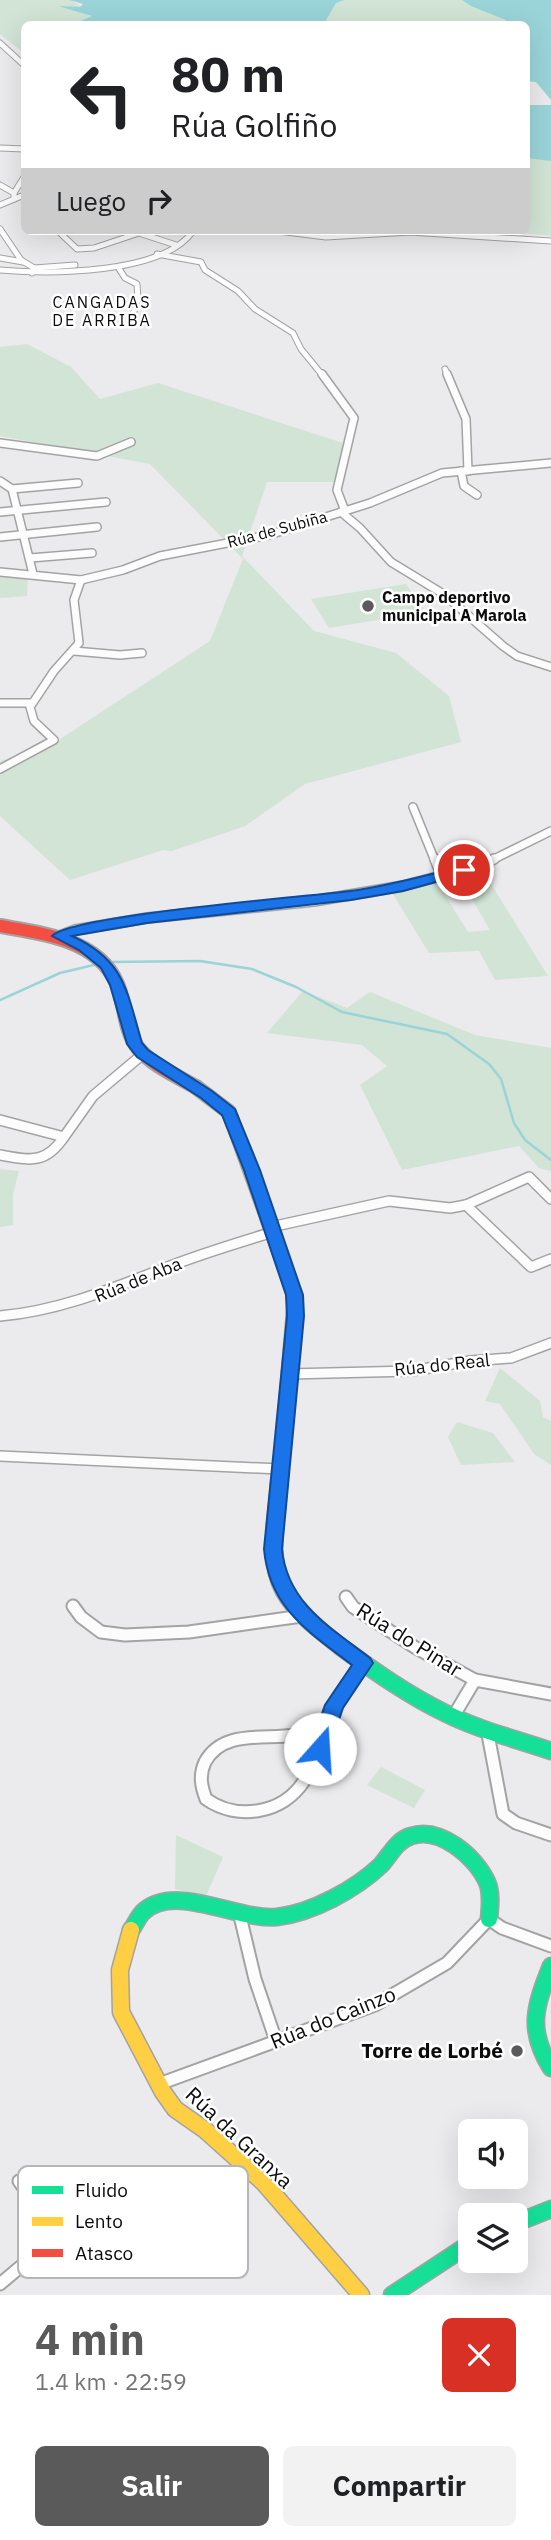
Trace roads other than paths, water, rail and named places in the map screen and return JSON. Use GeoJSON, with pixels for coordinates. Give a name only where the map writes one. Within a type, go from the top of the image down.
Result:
{"type":"FeatureCollection","features":[{"type":"Feature","properties":{"kind":"main road"},"geometry":{"type":"LineString","coordinates":[[0,926],[59,936],[84,947],[107,966],[117,985],[135,1044],[143,1054],[229,1112],[295,1295],[279,1469],[274,1563],[284,1591],[302,1616],[363,1663],[453,1717],[551,1751]]}},
{"type":"Feature","properties":{"kind":"main road","name":"Rúa da Granxa"},"geometry":{"type":"LineString","coordinates":[[244,2166],[204,2129],[174,2108],[121,2013],[119,1973],[126,1941],[137,1917],[151,1904],[169,1898],[240,1916],[289,1914],[344,1889],[377,1868],[409,1836],[422,1833],[439,1837],[460,1849],[476,1868],[486,1882],[490,1899],[489,1919]]}},
{"type":"Feature","properties":{"kind":"main road"},"geometry":{"type":"LineString","coordinates":[[551,1966],[532,2026],[533,2039],[539,2054],[551,2068]]}},
{"type":"Feature","properties":{"kind":"main road","name":"Rúa da Granxa"},"geometry":{"type":"LineString","coordinates":[[248,2169],[361,2295]]}},
{"type":"Feature","properties":{"kind":"main road"},"geometry":{"type":"LineString","coordinates":[[528,2218],[551,2209]]}},
{"type":"Feature","properties":{"kind":"main road"},"geometry":{"type":"LineString","coordinates":[[393,2295],[458,2252]]}},
{"type":"Feature","properties":{"kind":"street"},"geometry":{"type":"LineString","coordinates":[[1,45],[21,62]]}},
{"type":"Feature","properties":{"kind":"street"},"geometry":{"type":"LineString","coordinates":[[0,148],[21,149]]}},
{"type":"Feature","properties":{"kind":"street"},"geometry":{"type":"LineString","coordinates":[[0,206],[14,196],[21,183]]}},
{"type":"Feature","properties":{"kind":"street"},"geometry":{"type":"LineString","coordinates":[[0,185],[21,200]]}},
{"type":"Feature","properties":{"kind":"street"},"geometry":{"type":"LineString","coordinates":[[14,196],[21,195]]}},
{"type":"Feature","properties":{"kind":"street"},"geometry":{"type":"LineString","coordinates":[[0,229],[23,262],[33,271]]}},
{"type":"Feature","properties":{"kind":"street"},"geometry":{"type":"LineString","coordinates":[[62,235],[77,249],[94,248],[137,235]]}},
{"type":"Feature","properties":{"kind":"street"},"geometry":{"type":"LineString","coordinates":[[118,235],[122,239]]}},
{"type":"Feature","properties":{"kind":"street"},"geometry":{"type":"LineString","coordinates":[[149,235],[176,245]]}},
{"type":"Feature","properties":{"kind":"street"},"geometry":{"type":"LineString","coordinates":[[0,270],[70,274],[118,267],[157,254],[191,235]]}},
{"type":"Feature","properties":{"kind":"street"},"geometry":{"type":"LineString","coordinates":[[310,235],[360,235]]}},
{"type":"Feature","properties":{"kind":"street"},"geometry":{"type":"LineString","coordinates":[[457,235],[551,241]]}},
{"type":"Feature","properties":{"kind":"street"},"geometry":{"type":"LineString","coordinates":[[157,254],[201,262],[205,270],[237,291],[255,309],[293,333],[301,349],[318,366],[331,390],[354,418],[349,447],[338,477],[337,490],[343,512],[391,562],[445,595],[503,646],[517,656],[551,667]]}},
{"type":"Feature","properties":{"kind":"street"},"geometry":{"type":"LineString","coordinates":[[0,258],[23,262]]}},
{"type":"Feature","properties":{"kind":"street"},"geometry":{"type":"LineString","coordinates":[[33,271],[75,265]]}},
{"type":"Feature","properties":{"kind":"street"},"geometry":{"type":"LineString","coordinates":[[118,267],[125,278],[137,284],[138,300],[133,314]]}},
{"type":"Feature","properties":{"kind":"street"},"geometry":{"type":"LineString","coordinates":[[445,369],[466,419],[464,486],[477,495]]}},
{"type":"Feature","properties":{"kind":"street"},"geometry":{"type":"LineString","coordinates":[[0,443],[97,456],[131,442]]}},
{"type":"Feature","properties":{"kind":"street","name":"Rúa de Subiña"},"geometry":{"type":"LineString","coordinates":[[0,572],[81,580],[123,570],[160,556],[269,535],[370,503],[442,473],[551,463]]}},
{"type":"Feature","properties":{"kind":"street"},"geometry":{"type":"LineString","coordinates":[[0,481],[12,489],[78,483]]}},
{"type":"Feature","properties":{"kind":"street"},"geometry":{"type":"LineString","coordinates":[[12,489],[33,574]]}},
{"type":"Feature","properties":{"kind":"street"},"geometry":{"type":"LineString","coordinates":[[0,512],[106,502]]}},
{"type":"Feature","properties":{"kind":"street"},"geometry":{"type":"LineString","coordinates":[[0,537],[97,527]]}},
{"type":"Feature","properties":{"kind":"street"},"geometry":{"type":"LineString","coordinates":[[30,558],[92,553]]}},
{"type":"Feature","properties":{"kind":"street"},"geometry":{"type":"LineString","coordinates":[[0,769],[54,740],[34,721],[30,707],[54,671],[79,643],[74,600],[81,580]]}},
{"type":"Feature","properties":{"kind":"street"},"geometry":{"type":"LineString","coordinates":[[74,651],[120,655],[142,653]]}},
{"type":"Feature","properties":{"kind":"street"},"geometry":{"type":"LineString","coordinates":[[0,703],[32,703]]}},
{"type":"Feature","properties":{"kind":"street"},"geometry":{"type":"LineString","coordinates":[[413,807],[442,877]]}},
{"type":"Feature","properties":{"kind":"street"},"geometry":{"type":"LineString","coordinates":[[59,936],[75,930],[147,918],[338,897],[403,886],[482,865],[551,831]]}},
{"type":"Feature","properties":{"kind":"street"},"geometry":{"type":"LineString","coordinates":[[0,1155],[33,1160],[47,1158],[54,1153],[93,1096],[143,1054]]}},
{"type":"Feature","properties":{"kind":"street"},"geometry":{"type":"LineString","coordinates":[[0,1120],[64,1137]]}},
{"type":"Feature","properties":{"kind":"street"},"geometry":{"type":"LineString","coordinates":[[551,1199],[529,1177],[466,1205],[531,1267],[551,1259]]}},
{"type":"Feature","properties":{"kind":"street","name":"Rúa de Aba"},"geometry":{"type":"LineString","coordinates":[[0,1316],[43,1312],[73,1304],[272,1229],[389,1201],[450,1209],[466,1205]]}},
{"type":"Feature","properties":{"kind":"street","name":"Rúa do Real"},"geometry":{"type":"LineString","coordinates":[[289,1374],[411,1371],[470,1361],[511,1358],[551,1343]]}},
{"type":"Feature","properties":{"kind":"street"},"geometry":{"type":"LineString","coordinates":[[0,1456],[279,1469]]}},
{"type":"Feature","properties":{"kind":"street","name":"Rúa do Pinar"},"geometry":{"type":"LineString","coordinates":[[346,1597],[352,1607],[416,1648],[475,1680],[551,1694]]}},
{"type":"Feature","properties":{"kind":"street"},"geometry":{"type":"LineString","coordinates":[[73,1606],[81,1617],[102,1632],[125,1635],[189,1632],[302,1616]]}},
{"type":"Feature","properties":{"kind":"street"},"geometry":{"type":"LineString","coordinates":[[328,1724],[296,1735],[241,1738],[224,1743],[208,1755],[199,1777],[206,1799],[231,1813],[271,1808],[290,1798],[314,1766],[335,1705],[363,1663]]}},
{"type":"Feature","properties":{"kind":"street","name":"Rúa do Pinar"},"geometry":{"type":"LineString","coordinates":[[453,1717],[475,1680]]}},
{"type":"Feature","properties":{"kind":"street"},"geometry":{"type":"LineString","coordinates":[[487,1729],[503,1814],[516,1824],[551,1835]]}},
{"type":"Feature","properties":{"kind":"street"},"geometry":{"type":"LineString","coordinates":[[308,1731],[316,1736],[321,1745]]}},
{"type":"Feature","properties":{"kind":"street"},"geometry":{"type":"LineString","coordinates":[[240,1916],[255,1979],[276,2041]]}},
{"type":"Feature","properties":{"kind":"street"},"geometry":{"type":"LineString","coordinates":[[489,1919],[502,1928],[551,1946]]}},
{"type":"Feature","properties":{"kind":"street","name":"Rúa do Cainzo"},"geometry":{"type":"LineString","coordinates":[[159,2084],[375,2005],[399,1993],[447,1963],[489,1919]]}},
{"type":"Feature","properties":{"kind":"street"},"geometry":{"type":"LineString","coordinates":[[0,2284],[18,2269]]}},
{"type":"Feature","properties":{"kind":"water"},"geometry":{"type":"Polygon","coordinates":[[[69,0],[344,0],[336,3],[326,21],[81,21],[92,16],[58,6],[80,7],[83,4],[69,0]]]}},
{"type":"Feature","properties":{"kind":"water"},"geometry":{"type":"Polygon","coordinates":[[[462,0],[551,0],[551,100],[536,82],[530,81],[530,21],[506,21],[462,0]]]}},
{"type":"Feature","properties":{"kind":"water"},"geometry":{"type":"Polygon","coordinates":[[[530,105],[551,105],[551,161],[530,158],[530,105]]]}},
{"type":"Feature","properties":{"kind":"waterway"},"geometry":{"type":"LineString","coordinates":[[111,962],[200,961],[252,969],[296,987],[342,1012],[447,1034],[489,1064],[501,1079],[514,1123],[525,1140],[551,1160]]}},
{"type":"Feature","properties":{"kind":"waterway"},"geometry":{"type":"LineString","coordinates":[[0,1000],[60,973],[98,964]]}},
{"type":"Feature","properties":{"kind":"place","name":"Campo deportivo municipal A Marola"},"geometry":{"type":"Point","coordinates":[368,606]}},
{"type":"Feature","properties":{"kind":"place","name":"Torre de Lorbé"},"geometry":{"type":"Point","coordinates":[517,2051]}},
{"type":"Feature","properties":{"kind":"district","name":"CANGADAS DE ARRIBA"},"geometry":{"type":"Point","coordinates":[102,311]}}]}
